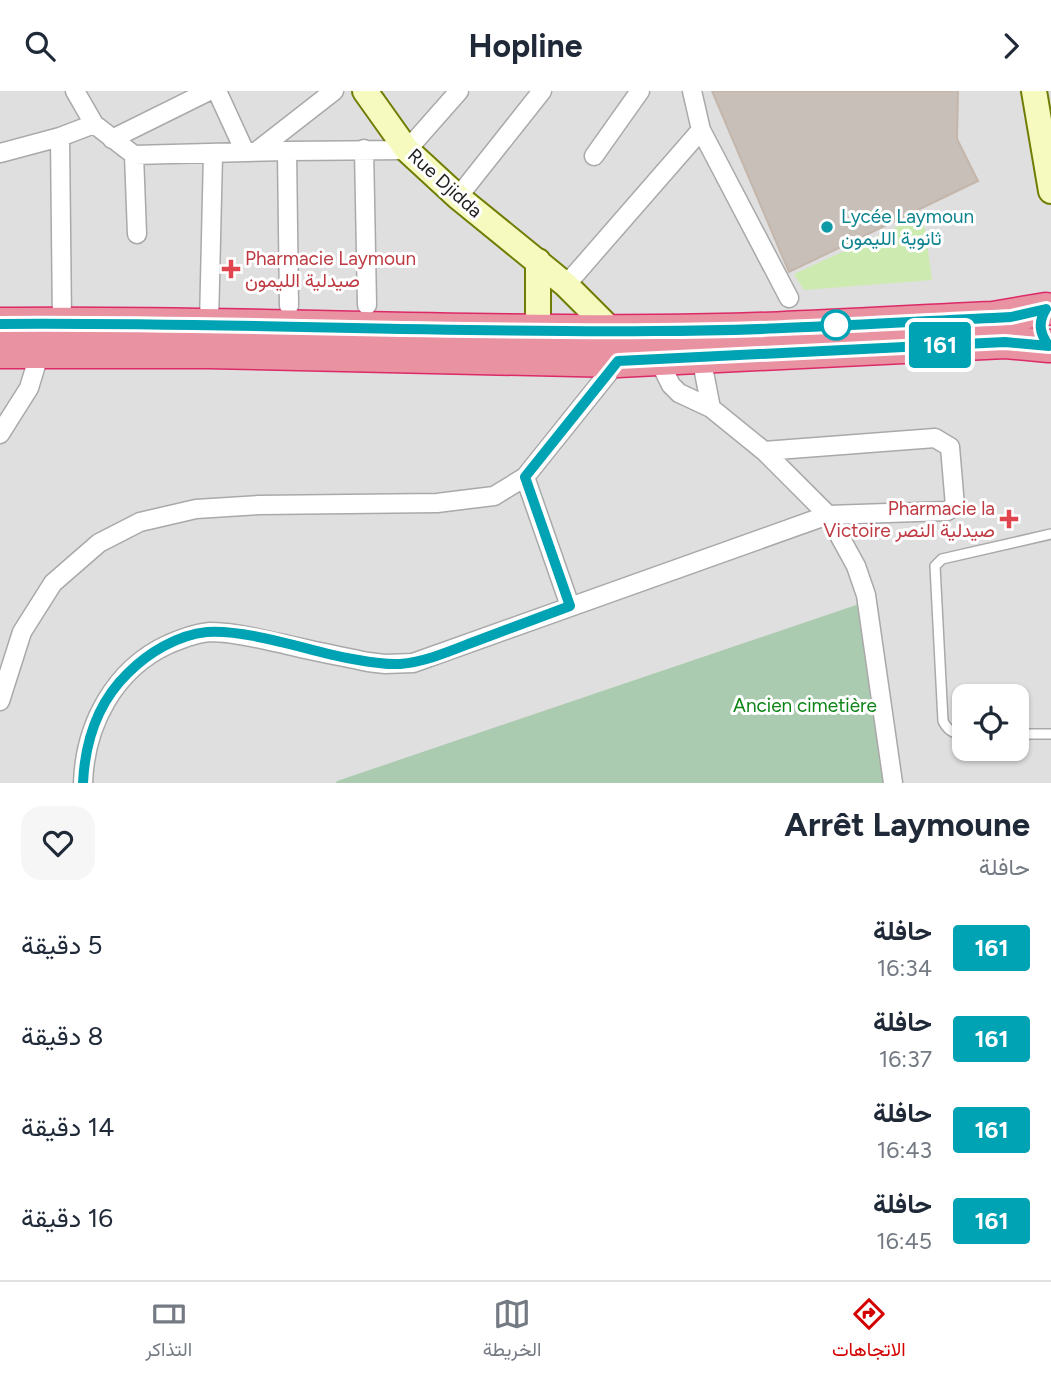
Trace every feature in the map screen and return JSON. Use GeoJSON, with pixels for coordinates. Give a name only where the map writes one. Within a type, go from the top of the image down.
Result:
{"type":"FeatureCollection","features":[{"type":"Feature","properties":{"kind":"highway"},"geometry":{"type":"LineString","coordinates":[[0,352],[222,352],[615,346],[738,329],[1011,317],[1049,306]]}},
{"type":"Feature","properties":{"kind":"highway"},"geometry":{"type":"LineString","coordinates":[[1049,306],[1042,316],[1041,332],[1050,347]]}},
{"type":"Feature","properties":{"kind":"highway"},"geometry":{"type":"LineString","coordinates":[[0,324],[209,324],[538,331],[615,346],[658,359],[1005,342],[1050,347]]}},
{"type":"Feature","properties":{"kind":"street"},"geometry":{"type":"LineString","coordinates":[[75,91],[94,124],[134,155],[364,149],[407,151],[459,91]]}},
{"type":"Feature","properties":{"kind":"street"},"geometry":{"type":"LineString","coordinates":[[112,139],[209,91]]}},
{"type":"Feature","properties":{"kind":"street"},"geometry":{"type":"LineString","coordinates":[[217,91],[251,152]]}},
{"type":"Feature","properties":{"kind":"street"},"geometry":{"type":"LineString","coordinates":[[251,152],[334,91]]}},
{"type":"Feature","properties":{"kind":"street","name":"Rue Djidda"},"geometry":{"type":"LineString","coordinates":[[366,91],[407,151],[458,197],[566,285],[615,346]]}},
{"type":"Feature","properties":{"kind":"street"},"geometry":{"type":"LineString","coordinates":[[458,197],[542,91]]}},
{"type":"Feature","properties":{"kind":"street"},"geometry":{"type":"LineString","coordinates":[[594,156],[640,91]]}},
{"type":"Feature","properties":{"kind":"street"},"geometry":{"type":"LineString","coordinates":[[692,91],[701,130],[789,297]]}},
{"type":"Feature","properties":{"kind":"street"},"geometry":{"type":"LineString","coordinates":[[1034,91],[1051,191]]}},
{"type":"Feature","properties":{"kind":"street"},"geometry":{"type":"LineString","coordinates":[[0,153],[60,137],[94,124]]}},
{"type":"Feature","properties":{"kind":"street"},"geometry":{"type":"LineString","coordinates":[[566,285],[701,130]]}},
{"type":"Feature","properties":{"kind":"street"},"geometry":{"type":"LineString","coordinates":[[60,137],[62,323]]}},
{"type":"Feature","properties":{"kind":"street"},"geometry":{"type":"LineString","coordinates":[[364,149],[368,305]]}},
{"type":"Feature","properties":{"kind":"street"},"geometry":{"type":"LineString","coordinates":[[286,151],[289,306]]}},
{"type":"Feature","properties":{"kind":"street"},"geometry":{"type":"LineString","coordinates":[[209,324],[213,154]]}},
{"type":"Feature","properties":{"kind":"street"},"geometry":{"type":"LineString","coordinates":[[134,155],[137,235]]}},
{"type":"Feature","properties":{"kind":"street"},"geometry":{"type":"LineString","coordinates":[[538,261],[538,331]]}},
{"type":"Feature","properties":{"kind":"street"},"geometry":{"type":"LineString","coordinates":[[0,701],[22,632],[53,583],[99,543],[140,521],[196,509],[259,505],[437,503],[494,496],[525,477],[615,346]]}},
{"type":"Feature","properties":{"kind":"street"},"geometry":{"type":"LineString","coordinates":[[0,434],[29,388],[40,352]]}},
{"type":"Feature","properties":{"kind":"street"},"geometry":{"type":"LineString","coordinates":[[701,357],[711,408]]}},
{"type":"Feature","properties":{"kind":"street"},"geometry":{"type":"LineString","coordinates":[[658,359],[671,385],[679,393],[711,408],[764,451],[828,515],[856,565],[866,595],[893,783]]}},
{"type":"Feature","properties":{"kind":"street"},"geometry":{"type":"LineString","coordinates":[[83,783],[87,749],[97,715],[113,687],[157,649],[183,638],[205,632],[232,633],[368,662],[398,664],[432,657],[828,515],[951,509],[955,506],[950,447],[940,440],[929,438],[764,451]]}},
{"type":"Feature","properties":{"kind":"street"},"geometry":{"type":"LineString","coordinates":[[525,477],[570,606]]}},
{"type":"Feature","properties":{"kind":"lane"},"geometry":{"type":"LineString","coordinates":[[952,732],[947,729],[943,721],[935,566],[943,559],[1051,534]]}},
{"type":"Feature","properties":{"kind":"lane"},"geometry":{"type":"LineString","coordinates":[[1029,734],[1051,734]]}},
{"type":"Feature","properties":{"kind":"shaded area"},"geometry":{"type":"Polygon","coordinates":[[[0,91],[1051,91],[1051,783],[0,783],[0,91]]]}},
{"type":"Feature","properties":{"kind":"green space"},"geometry":{"type":"Polygon","coordinates":[[[923,215],[932,280],[804,290],[794,274],[923,215]]]}},
{"type":"Feature","properties":{"kind":"green space","name":"Ancien cimetière"},"geometry":{"type":"Polygon","coordinates":[[[874,599],[893,783],[336,783],[337,781],[874,599]]]}},
{"type":"Feature","properties":{"kind":"building","name":"Lycée Laymoun ثانوية الليمون"},"geometry":{"type":"Polygon","coordinates":[[[712,91],[958,91],[957,139],[978,181],[789,272],[712,91]]]}},
{"type":"Feature","properties":{"kind":"bus line","name":"161"},"geometry":{"type":"LineString","coordinates":[[0,324],[209,324],[654,331],[1011,317],[1046,309],[1040,323],[1041,332],[1049,346],[1005,342],[618,361],[525,477],[570,606],[413,663],[368,662],[232,633],[205,632],[183,638],[157,649],[113,687],[97,715],[87,749],[83,783]]}},
{"type":"Feature","properties":{"kind":"place","name":"Lycée Laymoun ثانوية الليمون"},"geometry":{"type":"Point","coordinates":[827,227]}},
{"type":"Feature","properties":{"kind":"place","name":"Pharmacie Laymoun صيدلية الليمون"},"geometry":{"type":"Point","coordinates":[231,269]}},
{"type":"Feature","properties":{"kind":"place","name":"Pharmacie la Victoire صيدلية النصر"},"geometry":{"type":"Point","coordinates":[1009,519]}}]}
